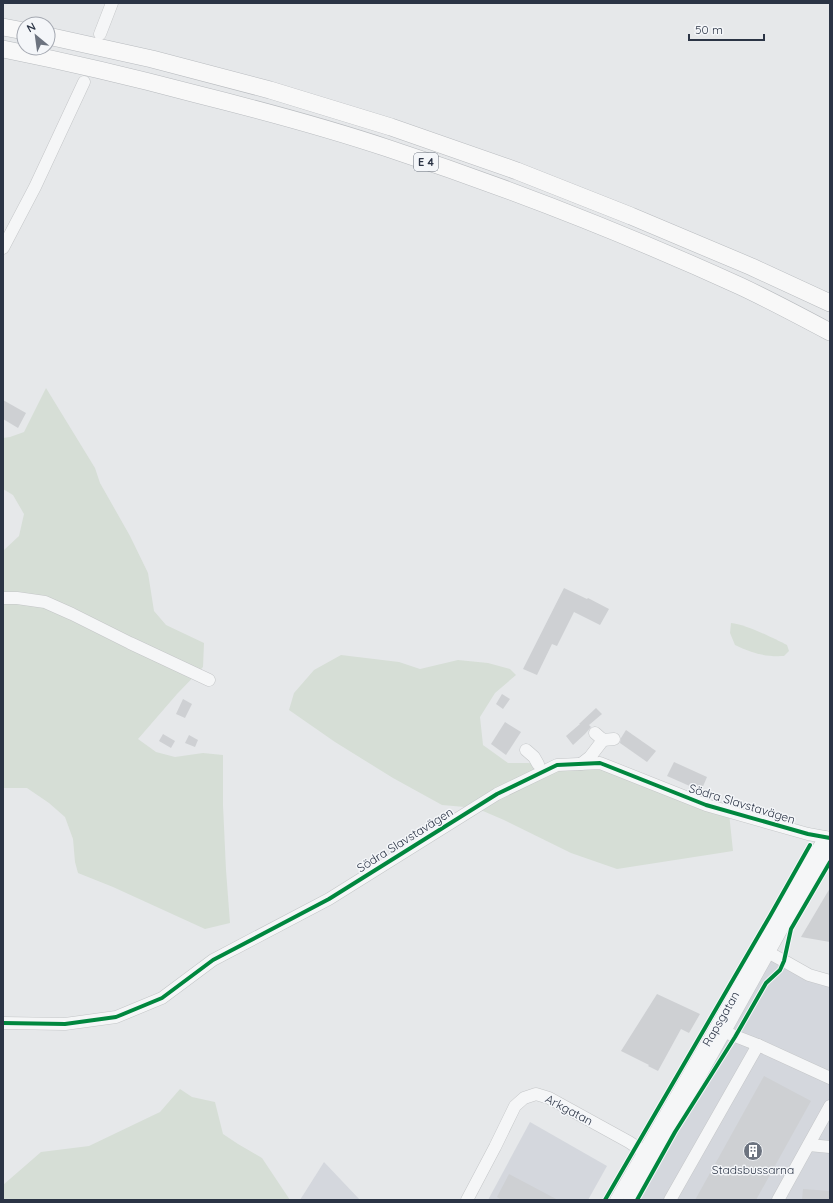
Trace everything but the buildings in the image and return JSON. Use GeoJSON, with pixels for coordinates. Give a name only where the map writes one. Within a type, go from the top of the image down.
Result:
{"type":"FeatureCollection","features":[{"type":"Feature","properties":{"kind":"highway"},"geometry":{"type":"LineString","coordinates":[[3,27],[16,29]]}},
{"type":"Feature","properties":{"kind":"highway","name":"E 4"},"geometry":{"type":"LineString","coordinates":[[56,38],[152,59],[270,90],[398,130],[517,170],[752,267],[830,303]]}},
{"type":"Feature","properties":{"kind":"highway","name":"E 4"},"geometry":{"type":"LineString","coordinates":[[3,50],[58,60],[162,85],[268,112],[386,147],[512,192],[623,235],[740,286],[830,332]]}},
{"type":"Feature","properties":{"kind":"street"},"geometry":{"type":"LineString","coordinates":[[100,34],[112,3]]}},
{"type":"Feature","properties":{"kind":"street"},"geometry":{"type":"LineString","coordinates":[[3,248],[35,187],[84,82]]}},
{"type":"Feature","properties":{"kind":"street"},"geometry":{"type":"LineString","coordinates":[[3,598],[17,598],[45,602],[209,680]]}},
{"type":"Feature","properties":{"kind":"street"},"geometry":{"type":"LineString","coordinates":[[581,764],[590,757],[604,737]]}},
{"type":"Feature","properties":{"kind":"street"},"geometry":{"type":"LineString","coordinates":[[526,750],[534,757],[538,764]]}},
{"type":"Feature","properties":{"kind":"street","name":"Södra Slavstavägen"},"geometry":{"type":"LineString","coordinates":[[3,1023],[65,1024],[116,1017],[162,998],[213,960],[328,899],[497,794],[557,765],[600,763],[706,806],[828,841]]}},
{"type":"Feature","properties":{"kind":"street","name":"Rapsgatan"},"geometry":{"type":"LineString","coordinates":[[616,1200],[648,1155],[709,1060],[720,1030],[765,950],[788,918],[828,841]]}},
{"type":"Feature","properties":{"kind":"street"},"geometry":{"type":"LineString","coordinates":[[765,950],[809,975],[830,981]]}},
{"type":"Feature","properties":{"kind":"street"},"geometry":{"type":"LineString","coordinates":[[720,1030],[830,1078]]}},
{"type":"Feature","properties":{"kind":"street"},"geometry":{"type":"LineString","coordinates":[[670,1200],[758,1046]]}},
{"type":"Feature","properties":{"kind":"street","name":"Arkgatan"},"geometry":{"type":"LineString","coordinates":[[466,1200],[495,1147],[515,1106],[524,1098],[536,1094],[549,1098],[629,1142],[648,1155]]}},
{"type":"Feature","properties":{"kind":"street"},"geometry":{"type":"LineString","coordinates":[[778,1200],[830,1106]]}},
{"type":"Feature","properties":{"kind":"street"},"geometry":{"type":"LineString","coordinates":[[809,1144],[830,1147]]}},
{"type":"Feature","properties":{"kind":"street","name":"Rapsgatan"},"geometry":{"type":"LineString","coordinates":[[629,1200],[648,1155]]}},
{"type":"Feature","properties":{"kind":"shaded area"},"geometry":{"type":"Polygon","coordinates":[[[46,388],[95,468],[100,483],[130,536],[148,573],[154,611],[166,625],[204,643],[203,667],[177,694],[138,739],[156,752],[175,757],[203,753],[223,755],[223,805],[230,923],[205,929],[113,887],[78,873],[75,862],[73,839],[65,817],[49,803],[27,788],[3,788],[3,551],[19,536],[24,514],[13,495],[3,489],[3,438],[24,432],[46,388]]]}},
{"type":"Feature","properties":{"kind":"shaded area"},"geometry":{"type":"Polygon","coordinates":[[[731,623],[751,629],[787,645],[789,651],[784,656],[770,656],[753,652],[735,645],[730,633],[731,623]]]}},
{"type":"Feature","properties":{"kind":"shaded area"},"geometry":{"type":"Polygon","coordinates":[[[341,655],[399,662],[420,669],[458,660],[488,663],[510,669],[516,675],[495,693],[480,717],[483,745],[508,763],[557,765],[600,763],[729,813],[733,851],[617,869],[571,853],[476,808],[442,805],[393,778],[335,742],[289,710],[294,693],[314,670],[341,655]]]}},
{"type":"Feature","properties":{"kind":"shaded area"},"geometry":{"type":"Polygon","coordinates":[[[769,953],[830,981],[830,1200],[628,1200],[769,953]]]}},
{"type":"Feature","properties":{"kind":"shaded area"},"geometry":{"type":"Polygon","coordinates":[[[180,1089],[192,1097],[215,1102],[223,1134],[262,1158],[290,1200],[3,1200],[3,1185],[41,1152],[89,1146],[160,1112],[180,1089]]]}},
{"type":"Feature","properties":{"kind":"shaded area"},"geometry":{"type":"Polygon","coordinates":[[[530,1122],[607,1166],[588,1200],[488,1200],[530,1122]]]}},
{"type":"Feature","properties":{"kind":"shaded area"},"geometry":{"type":"Polygon","coordinates":[[[324,1162],[360,1200],[300,1200],[324,1162]]]}},
{"type":"Feature","properties":{"kind":"cycle path"},"geometry":{"type":"LineString","coordinates":[[3,1023],[65,1024],[116,1017],[162,998],[213,960],[329,899],[497,794],[557,765],[600,763],[706,805],[808,834],[830,838]]}},
{"type":"Feature","properties":{"kind":"cycle path"},"geometry":{"type":"LineString","coordinates":[[605,1200],[810,845]]}},
{"type":"Feature","properties":{"kind":"cycle path"},"geometry":{"type":"LineString","coordinates":[[637,1200],[675,1132],[735,1037],[766,983],[780,970],[784,961],[791,929],[830,862]]}},
{"type":"Feature","properties":{"kind":"place","name":"Stadsbussarna"},"geometry":{"type":"Point","coordinates":[753,1151]}}]}
